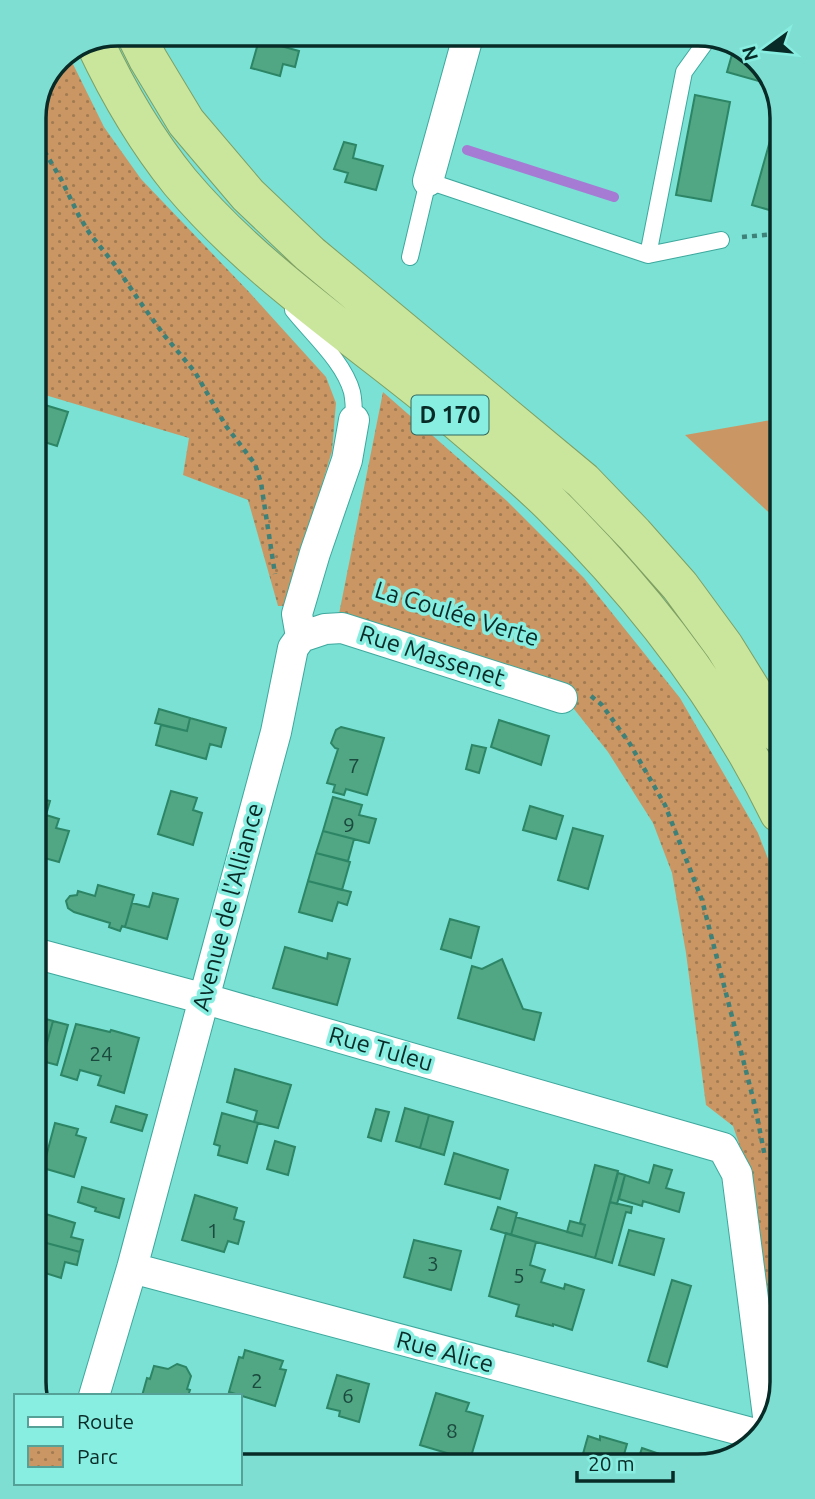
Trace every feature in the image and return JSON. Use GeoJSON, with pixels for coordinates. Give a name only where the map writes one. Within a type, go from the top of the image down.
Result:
{"type":"FeatureCollection","features":[{"type":"Feature","properties":{"kind":"highway","name":"D 170"},"geometry":{"type":"LineString","coordinates":[[141,45],[186,122],[248,195],[310,254],[583,481],[634,534],[680,586],[724,646],[770,720]]}},
{"type":"Feature","properties":{"kind":"highway","name":"D 170"},"geometry":{"type":"LineString","coordinates":[[98,48],[123,99],[152,145],[181,182],[239,242],[305,301],[454,419],[549,502],[588,542],[670,637],[739,741],[770,797]]}},
{"type":"Feature","properties":{"kind":"street"},"geometry":{"type":"LineString","coordinates":[[428,181],[466,46]]}},
{"type":"Feature","properties":{"kind":"street","name":"Avenue de l'Alliance"},"geometry":{"type":"LineString","coordinates":[[95,1394],[132,1268],[276,732],[293,648],[301,637],[297,614],[347,460],[354,420]]}},
{"type":"Feature","properties":{"kind":"street","name":"Rue Massenet"},"geometry":{"type":"LineString","coordinates":[[301,637],[325,629],[342,628],[572,694]]}},
{"type":"Feature","properties":{"kind":"street","name":"Rue Tuleu"},"geometry":{"type":"LineString","coordinates":[[45,956],[723,1148],[737,1174],[766,1403]]}},
{"type":"Feature","properties":{"kind":"street","name":"Rue Alice"},"geometry":{"type":"LineString","coordinates":[[132,1268],[749,1432]]}},
{"type":"Feature","properties":{"kind":"lane"},"geometry":{"type":"LineString","coordinates":[[648,255],[684,72],[703,46]]}},
{"type":"Feature","properties":{"kind":"lane"},"geometry":{"type":"LineString","coordinates":[[410,257],[428,181],[648,255],[721,240]]}},
{"type":"Feature","properties":{"kind":"lane"},"geometry":{"type":"LineString","coordinates":[[239,242],[338,363],[353,394],[354,420]]}},
{"type":"Feature","properties":{"kind":"path"},"geometry":{"type":"LineString","coordinates":[[46,154],[90,234],[164,335],[195,372],[226,426],[255,464],[261,483],[275,576]]}},
{"type":"Feature","properties":{"kind":"path"},"geometry":{"type":"LineString","coordinates":[[721,240],[770,235]]}},
{"type":"Feature","properties":{"kind":"path"},"geometry":{"type":"LineString","coordinates":[[572,694],[602,705],[630,744],[665,805],[702,900],[755,1106],[767,1168]]}},
{"type":"Feature","properties":{"kind":"green space"},"geometry":{"type":"Polygon","coordinates":[[[72,62],[104,127],[141,179],[326,377],[336,403],[332,451],[286,606],[278,606],[248,500],[183,475],[189,438],[46,395],[46,113],[53,86],[72,62]]]}},
{"type":"Feature","properties":{"kind":"green space"},"geometry":{"type":"Polygon","coordinates":[[[383,392],[507,501],[584,578],[680,698],[758,833],[770,864],[770,1341],[743,1155],[733,1126],[706,1105],[686,953],[672,873],[653,823],[608,752],[555,685],[524,670],[339,614],[383,392]]]}},
{"type":"Feature","properties":{"kind":"green space"},"geometry":{"type":"Polygon","coordinates":[[[770,420],[770,514],[685,435],[770,420]]]}},
{"type":"Feature","properties":{"kind":"building"},"geometry":{"type":"Polygon","coordinates":[[[258,45],[278,45],[299,51],[295,67],[283,64],[280,76],[251,68],[258,45]]]}},
{"type":"Feature","properties":{"kind":"building"},"geometry":{"type":"Polygon","coordinates":[[[695,95],[730,102],[711,201],[676,195],[695,95]]]}},
{"type":"Feature","properties":{"kind":"building"},"geometry":{"type":"Polygon","coordinates":[[[770,141],[770,210],[752,205],[770,141]]]}},
{"type":"Feature","properties":{"kind":"building"},"geometry":{"type":"Polygon","coordinates":[[[344,142],[356,145],[353,158],[383,166],[376,190],[345,182],[348,173],[334,169],[344,142]]]}},
{"type":"Feature","properties":{"kind":"building"},"geometry":{"type":"Polygon","coordinates":[[[46,405],[68,412],[57,446],[46,442],[46,405]]]}},
{"type":"Feature","properties":{"kind":"building"},"geometry":{"type":"Polygon","coordinates":[[[159,709],[190,718],[187,731],[155,723],[159,709]]]}},
{"type":"Feature","properties":{"kind":"building"},"geometry":{"type":"Polygon","coordinates":[[[190,718],[226,728],[221,747],[210,744],[206,759],[156,745],[161,725],[187,731],[190,718]]]}},
{"type":"Feature","properties":{"kind":"building"},"geometry":{"type":"Polygon","coordinates":[[[499,720],[549,736],[541,765],[491,747],[499,720]]]}},
{"type":"Feature","properties":{"kind":"building"},"geometry":{"type":"Polygon","coordinates":[[[341,727],[384,738],[367,795],[346,789],[344,795],[333,792],[335,785],[327,783],[338,749],[331,743],[336,730],[341,727]]]}},
{"type":"Feature","properties":{"kind":"building"},"geometry":{"type":"Polygon","coordinates":[[[472,745],[486,748],[479,773],[466,769],[472,745]]]}},
{"type":"Feature","properties":{"kind":"building"},"geometry":{"type":"Polygon","coordinates":[[[171,791],[197,798],[193,810],[202,813],[193,845],[158,834],[171,791]]]}},
{"type":"Feature","properties":{"kind":"building"},"geometry":{"type":"Polygon","coordinates":[[[333,797],[362,805],[359,815],[376,819],[369,843],[323,831],[333,797]]]}},
{"type":"Feature","properties":{"kind":"building"},"geometry":{"type":"Polygon","coordinates":[[[45,800],[50,801],[46,815],[59,819],[56,828],[69,831],[59,862],[45,858],[45,800]]]}},
{"type":"Feature","properties":{"kind":"building"},"geometry":{"type":"Polygon","coordinates":[[[530,806],[563,816],[556,839],[523,830],[530,806]]]}},
{"type":"Feature","properties":{"kind":"building"},"geometry":{"type":"Polygon","coordinates":[[[573,828],[603,836],[588,889],[558,880],[573,828]]]}},
{"type":"Feature","properties":{"kind":"building"},"geometry":{"type":"Polygon","coordinates":[[[323,831],[354,839],[348,861],[316,853],[323,831]]]}},
{"type":"Feature","properties":{"kind":"building"},"geometry":{"type":"Polygon","coordinates":[[[316,853],[350,862],[342,890],[308,881],[316,853]]]}},
{"type":"Feature","properties":{"kind":"building"},"geometry":{"type":"Polygon","coordinates":[[[308,881],[351,892],[347,905],[338,902],[332,921],[299,912],[308,881]]]}},
{"type":"Feature","properties":{"kind":"building"},"geometry":{"type":"Polygon","coordinates":[[[98,885],[134,895],[125,927],[122,926],[120,931],[109,927],[110,923],[68,908],[66,901],[70,896],[77,895],[78,891],[95,896],[98,885]]]}},
{"type":"Feature","properties":{"kind":"building"},"geometry":{"type":"Polygon","coordinates":[[[153,893],[178,899],[167,939],[125,927],[132,903],[149,907],[153,893]]]}},
{"type":"Feature","properties":{"kind":"building"},"geometry":{"type":"Polygon","coordinates":[[[450,919],[479,927],[471,958],[441,949],[450,919]]]}},
{"type":"Feature","properties":{"kind":"building"},"geometry":{"type":"Polygon","coordinates":[[[285,947],[327,959],[328,953],[350,959],[337,1005],[273,988],[285,947]]]}},
{"type":"Feature","properties":{"kind":"building"},"geometry":{"type":"Polygon","coordinates":[[[502,959],[523,1009],[541,1013],[534,1040],[458,1018],[472,966],[482,969],[502,959]]]}},
{"type":"Feature","properties":{"kind":"building"},"geometry":{"type":"Polygon","coordinates":[[[45,1019],[53,1021],[45,1049],[45,1019]]]}},
{"type":"Feature","properties":{"kind":"building"},"geometry":{"type":"Polygon","coordinates":[[[53,1021],[68,1025],[57,1065],[45,1062],[45,1049],[53,1021]]]}},
{"type":"Feature","properties":{"kind":"building"},"geometry":{"type":"Polygon","coordinates":[[[76,1024],[139,1038],[124,1093],[98,1085],[101,1076],[80,1070],[77,1080],[61,1075],[76,1024]]]}},
{"type":"Feature","properties":{"kind":"building"},"geometry":{"type":"Polygon","coordinates":[[[235,1069],[291,1085],[278,1128],[254,1122],[257,1111],[227,1102],[235,1069]]]}},
{"type":"Feature","properties":{"kind":"building"},"geometry":{"type":"Polygon","coordinates":[[[116,1106],[147,1115],[142,1131],[111,1122],[116,1106]]]}},
{"type":"Feature","properties":{"kind":"building"},"geometry":{"type":"Polygon","coordinates":[[[405,1108],[429,1115],[420,1148],[396,1141],[405,1108]]]}},
{"type":"Feature","properties":{"kind":"building"},"geometry":{"type":"Polygon","coordinates":[[[376,1109],[389,1112],[381,1141],[368,1137],[376,1109]]]}},
{"type":"Feature","properties":{"kind":"building"},"geometry":{"type":"Polygon","coordinates":[[[222,1113],[258,1123],[247,1163],[218,1155],[220,1146],[214,1144],[222,1113]]]}},
{"type":"Feature","properties":{"kind":"building"},"geometry":{"type":"Polygon","coordinates":[[[429,1115],[453,1122],[444,1155],[420,1148],[429,1115]]]}},
{"type":"Feature","properties":{"kind":"building"},"geometry":{"type":"Polygon","coordinates":[[[55,1123],[78,1129],[76,1135],[86,1138],[74,1177],[45,1169],[55,1123]]]}},
{"type":"Feature","properties":{"kind":"building"},"geometry":{"type":"Polygon","coordinates":[[[275,1141],[295,1147],[288,1175],[267,1169],[275,1141]]]}},
{"type":"Feature","properties":{"kind":"building"},"geometry":{"type":"Polygon","coordinates":[[[454,1153],[508,1170],[500,1199],[445,1184],[454,1153]]]}},
{"type":"Feature","properties":{"kind":"building"},"geometry":{"type":"Polygon","coordinates":[[[595,1165],[618,1171],[595,1258],[511,1235],[516,1217],[582,1236],[585,1225],[580,1223],[595,1165]]]}},
{"type":"Feature","properties":{"kind":"building"},"geometry":{"type":"Polygon","coordinates":[[[654,1165],[672,1170],[666,1188],[684,1193],[679,1212],[643,1201],[642,1206],[619,1199],[625,1175],[649,1183],[654,1165]]]}},
{"type":"Feature","properties":{"kind":"building"},"geometry":{"type":"Polygon","coordinates":[[[618,1173],[625,1175],[617,1204],[610,1202],[618,1173]]]}},
{"type":"Feature","properties":{"kind":"building"},"geometry":{"type":"Polygon","coordinates":[[[82,1187],[124,1199],[119,1218],[95,1211],[96,1208],[78,1202],[82,1187]]]}},
{"type":"Feature","properties":{"kind":"building"},"geometry":{"type":"Polygon","coordinates":[[[195,1195],[237,1208],[234,1219],[244,1222],[238,1244],[228,1241],[224,1252],[182,1240],[195,1195]]]}},
{"type":"Feature","properties":{"kind":"building"},"geometry":{"type":"Polygon","coordinates":[[[610,1202],[632,1207],[631,1213],[626,1212],[612,1263],[595,1258],[610,1202]]]}},
{"type":"Feature","properties":{"kind":"building"},"geometry":{"type":"Polygon","coordinates":[[[498,1207],[517,1213],[511,1235],[491,1229],[498,1207]]]}},
{"type":"Feature","properties":{"kind":"building"},"geometry":{"type":"Polygon","coordinates":[[[45,1214],[75,1223],[71,1237],[83,1240],[80,1252],[45,1243],[45,1214]]]}},
{"type":"Feature","properties":{"kind":"building"},"geometry":{"type":"Polygon","coordinates":[[[570,1221],[585,1225],[582,1236],[567,1232],[570,1221]]]}},
{"type":"Feature","properties":{"kind":"building"},"geometry":{"type":"Polygon","coordinates":[[[629,1230],[664,1239],[654,1275],[619,1265],[629,1230]]]}},
{"type":"Feature","properties":{"kind":"building"},"geometry":{"type":"Polygon","coordinates":[[[506,1233],[536,1242],[530,1265],[545,1270],[541,1282],[564,1289],[565,1284],[584,1290],[572,1330],[516,1316],[519,1305],[489,1296],[506,1233]]]}},
{"type":"Feature","properties":{"kind":"building"},"geometry":{"type":"Polygon","coordinates":[[[414,1240],[461,1251],[451,1290],[404,1277],[414,1240]]]}},
{"type":"Feature","properties":{"kind":"building"},"geometry":{"type":"Polygon","coordinates":[[[45,1243],[80,1252],[77,1265],[65,1262],[61,1278],[45,1273],[45,1243]]]}},
{"type":"Feature","properties":{"kind":"building"},"geometry":{"type":"Polygon","coordinates":[[[672,1280],[691,1286],[667,1367],[648,1361],[672,1280]]]}},
{"type":"Feature","properties":{"kind":"building"},"geometry":{"type":"Polygon","coordinates":[[[245,1350],[283,1361],[280,1369],[286,1370],[275,1406],[229,1392],[239,1357],[243,1358],[245,1350]]]}},
{"type":"Feature","properties":{"kind":"building"},"geometry":{"type":"Polygon","coordinates":[[[177,1364],[186,1367],[191,1376],[187,1389],[190,1390],[189,1394],[143,1394],[154,1366],[168,1369],[177,1364]]]}},
{"type":"Feature","properties":{"kind":"building"},"geometry":{"type":"Polygon","coordinates":[[[337,1375],[369,1384],[359,1422],[339,1416],[340,1411],[327,1408],[337,1375]]]}},
{"type":"Feature","properties":{"kind":"building"},"geometry":{"type":"Polygon","coordinates":[[[436,1393],[469,1403],[466,1411],[483,1416],[472,1454],[449,1454],[420,1445],[436,1393]]]}},
{"type":"Feature","properties":{"kind":"building"},"geometry":{"type":"Polygon","coordinates":[[[588,1436],[600,1440],[600,1436],[627,1444],[624,1454],[583,1454],[588,1436]]]}},
{"type":"Feature","properties":{"kind":"building"},"geometry":{"type":"Polygon","coordinates":[[[642,1448],[659,1454],[640,1454],[642,1448]]]}},
{"type":"Feature","properties":{"kind":"waterway"},"geometry":{"type":"LineString","coordinates":[[467,150],[614,197]]}}]}
